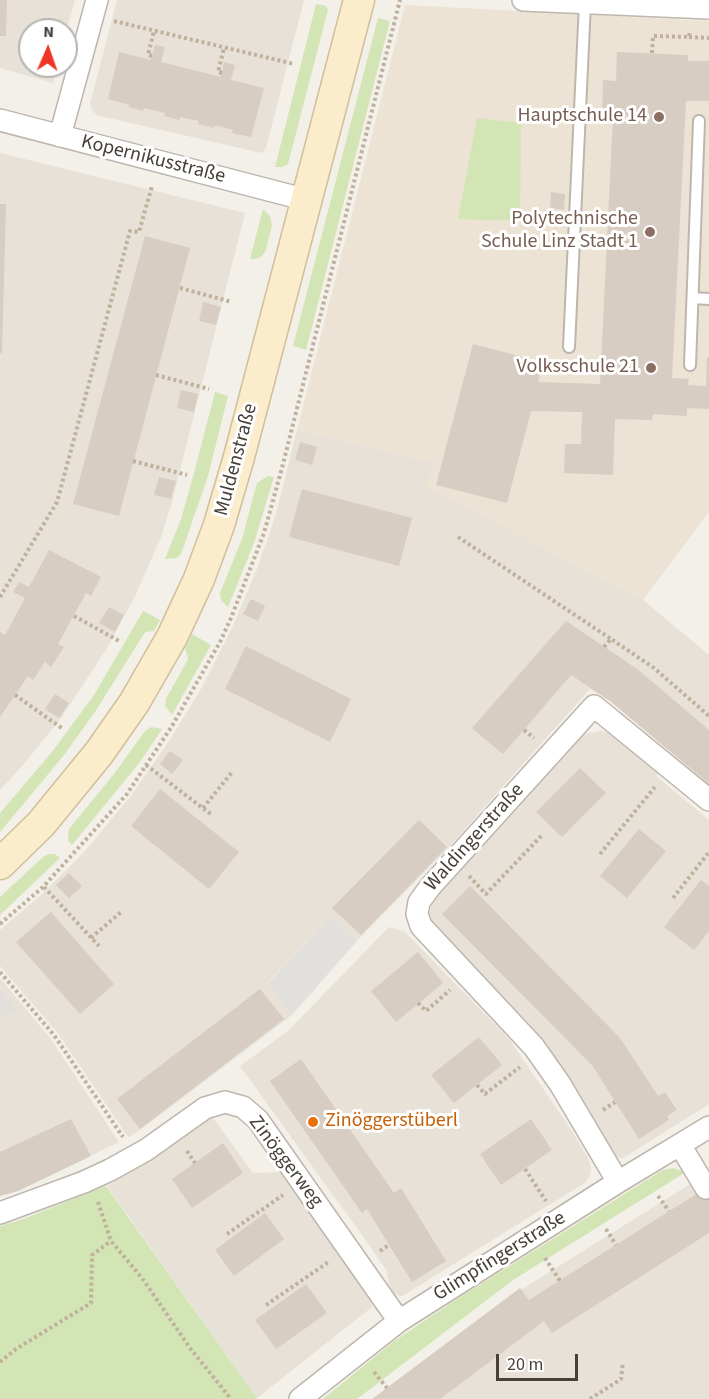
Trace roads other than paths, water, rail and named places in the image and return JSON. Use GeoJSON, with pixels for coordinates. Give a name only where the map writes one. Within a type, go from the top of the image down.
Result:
{"type":"FeatureCollection","features":[{"type":"Feature","properties":{"kind":"main road","name":"Muldenstraße"},"geometry":{"type":"LineString","coordinates":[[0,864],[41,824],[99,753],[134,703],[172,637],[199,579],[229,491],[359,0]]}},
{"type":"Feature","properties":{"kind":"street"},"geometry":{"type":"LineString","coordinates":[[60,136],[97,0]]}},
{"type":"Feature","properties":{"kind":"street"},"geometry":{"type":"LineString","coordinates":[[523,0],[709,8]]}},
{"type":"Feature","properties":{"kind":"street","name":"Kopernikusstraße"},"geometry":{"type":"LineString","coordinates":[[0,120],[307,200]]}},
{"type":"Feature","properties":{"kind":"street","name":"Waldingerstraße"},"geometry":{"type":"LineString","coordinates":[[618,1182],[560,1084],[534,1047],[421,926],[417,914],[419,902],[454,860],[594,706],[709,800]]}},
{"type":"Feature","properties":{"kind":"street","name":"Zinöggerweg"},"geometry":{"type":"LineString","coordinates":[[0,1213],[110,1170],[146,1150],[204,1108],[225,1102],[243,1107],[258,1120],[399,1321]]}},
{"type":"Feature","properties":{"kind":"street","name":"Glimpfingerstraße"},"geometry":{"type":"LineString","coordinates":[[300,1399],[399,1321],[709,1127]]}},
{"type":"Feature","properties":{"kind":"street"},"geometry":{"type":"LineString","coordinates":[[680,1145],[706,1188]]}},
{"type":"Feature","properties":{"kind":"lane"},"geometry":{"type":"LineString","coordinates":[[568,347],[585,3]]}},
{"type":"Feature","properties":{"kind":"lane"},"geometry":{"type":"LineString","coordinates":[[690,365],[699,121]]}},
{"type":"Feature","properties":{"kind":"lane"},"geometry":{"type":"LineString","coordinates":[[693,298],[709,299]]}},
{"type":"Feature","properties":{"kind":"place","name":"Hauptschule 14"},"geometry":{"type":"Point","coordinates":[659,117]}},
{"type":"Feature","properties":{"kind":"place","name":"Polytechnische Schule Linz Stadt 1"},"geometry":{"type":"Point","coordinates":[650,232]}},
{"type":"Feature","properties":{"kind":"place","name":"Volksschule 21"},"geometry":{"type":"Point","coordinates":[651,368]}},
{"type":"Feature","properties":{"kind":"place","name":"Zinöggerstüberl"},"geometry":{"type":"Point","coordinates":[313,1122]}}]}
